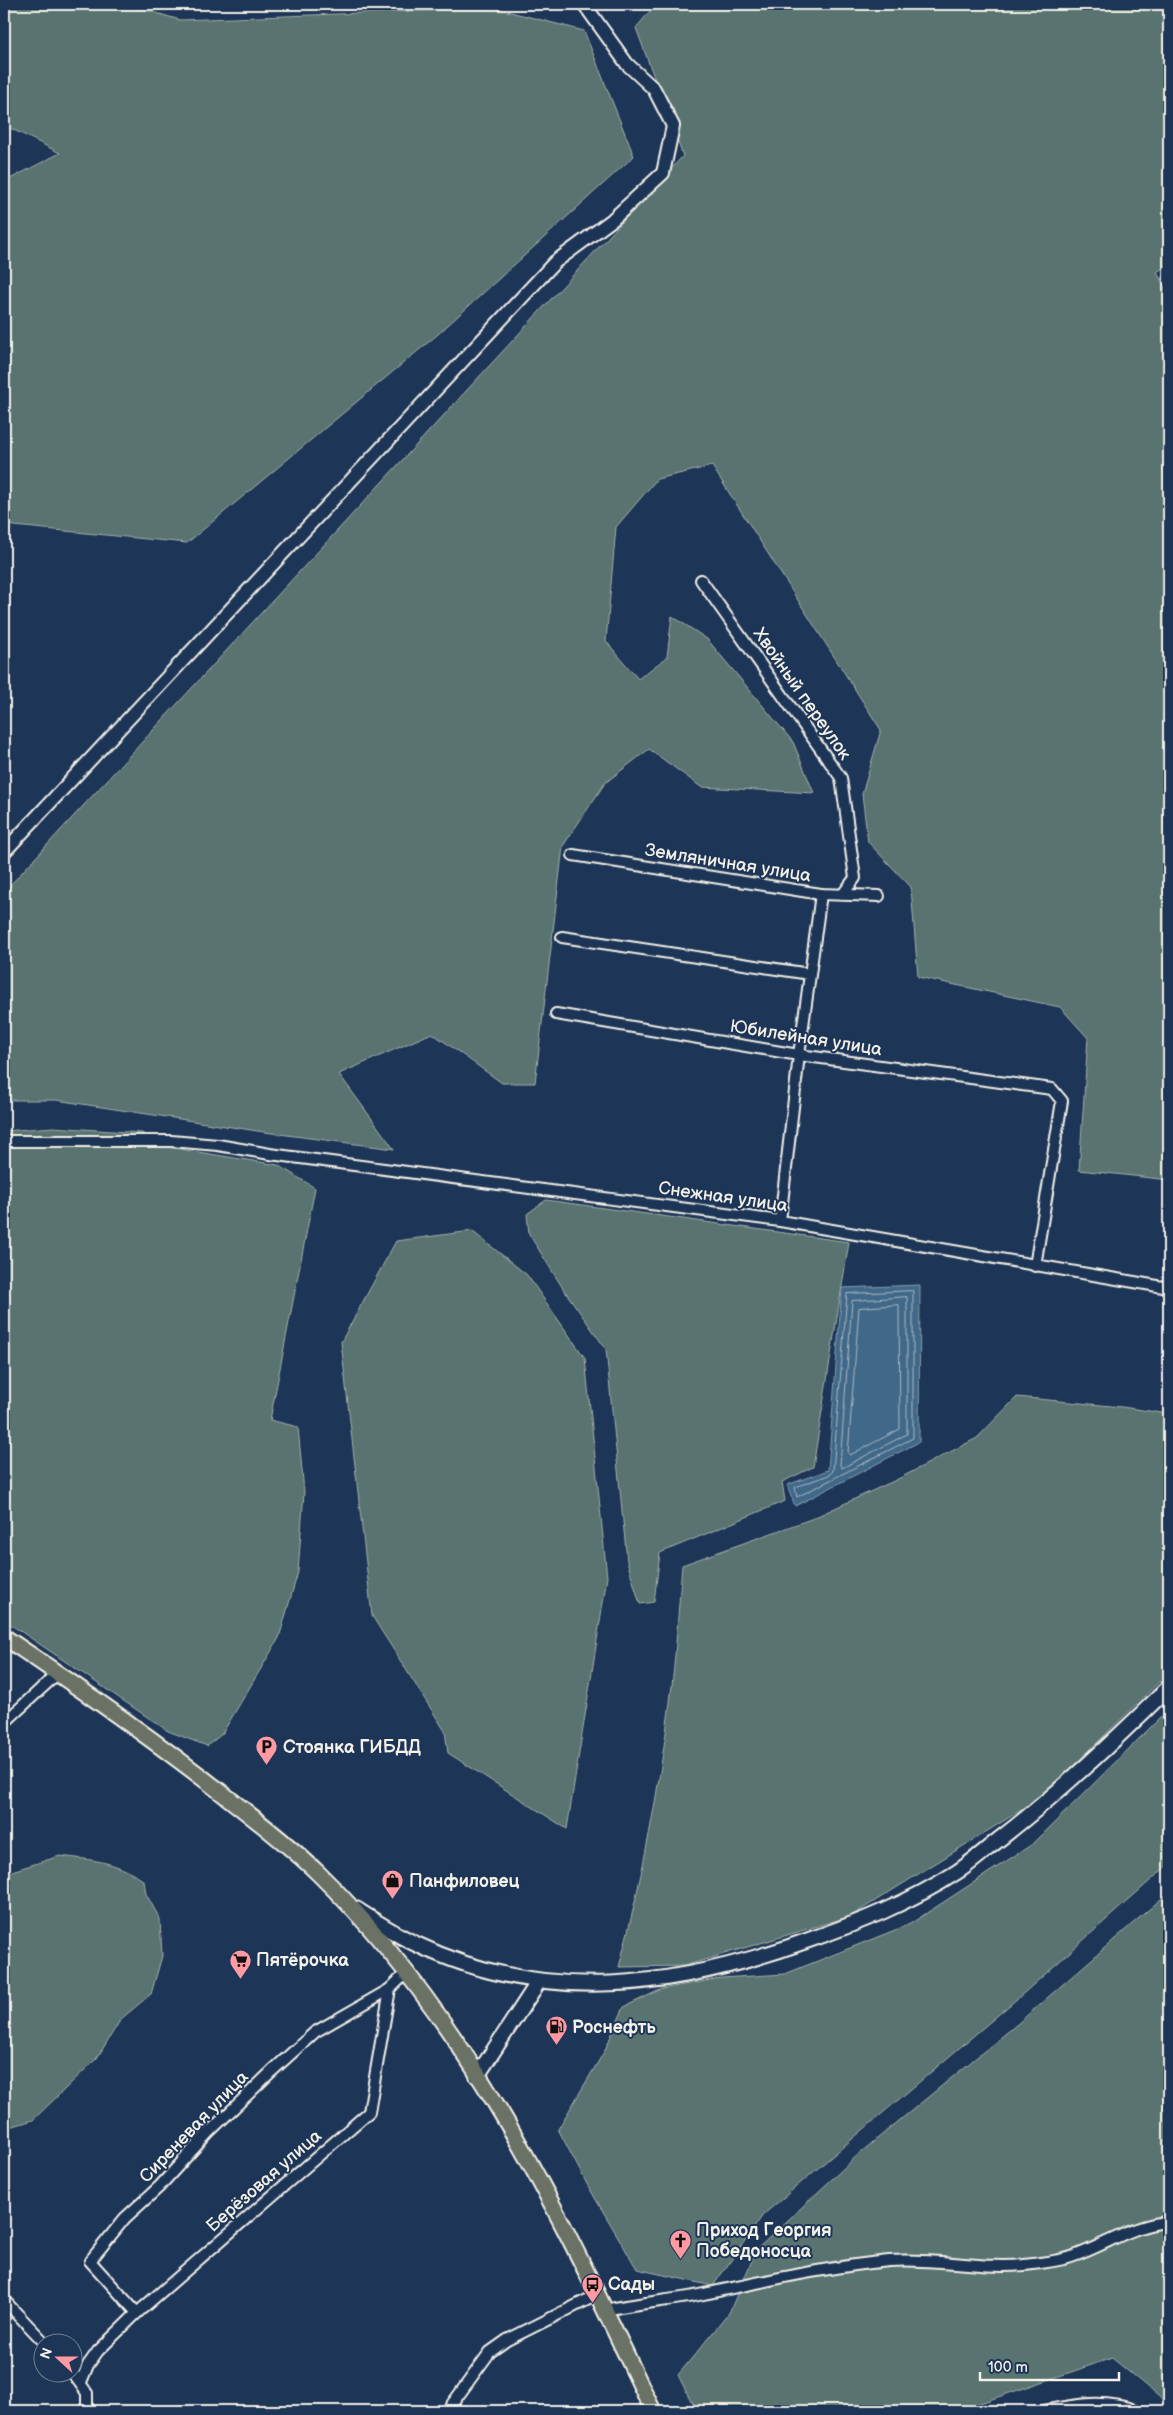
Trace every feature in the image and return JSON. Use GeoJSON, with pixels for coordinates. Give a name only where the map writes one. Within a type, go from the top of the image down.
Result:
{"type":"FeatureCollection","features":[{"type":"Feature","properties":{"kind":"main road"},"geometry":{"type":"LineString","coordinates":[[4,1637],[58,1673],[192,1770],[279,1837],[349,1905],[407,1972],[523,2148],[598,2295],[653,2411]]}},
{"type":"Feature","properties":{"kind":"main road"},"geometry":{"type":"LineString","coordinates":[[349,1905],[409,1940],[446,1957],[477,1967],[539,1981],[596,1986],[683,1977],[766,1956],[848,1926],[903,1901],[957,1872],[1045,1804],[1169,1687]]}},
{"type":"Feature","properties":{"kind":"main road"},"geometry":{"type":"LineString","coordinates":[[477,2076],[539,1981]]}},
{"type":"Feature","properties":{"kind":"street"},"geometry":{"type":"LineString","coordinates":[[4,852],[555,262],[612,220],[663,173],[673,126],[654,89],[627,64],[584,4]]}},
{"type":"Feature","properties":{"kind":"street","name":"Хвойный переулок"},"geometry":{"type":"LineString","coordinates":[[700,580],[841,778],[855,878],[843,894]]}},
{"type":"Feature","properties":{"kind":"street","name":"Земляничная улица"},"geometry":{"type":"LineString","coordinates":[[573,855],[821,894],[879,896]]}},
{"type":"Feature","properties":{"kind":"street"},"geometry":{"type":"LineString","coordinates":[[780,1221],[799,1055],[821,894]]}},
{"type":"Feature","properties":{"kind":"street"},"geometry":{"type":"LineString","coordinates":[[562,937],[810,974]]}},
{"type":"Feature","properties":{"kind":"street","name":"Юбилейная улица"},"geometry":{"type":"LineString","coordinates":[[556,1014],[799,1055],[1052,1089],[1062,1101],[1035,1266]]}},
{"type":"Feature","properties":{"kind":"street","name":"Снежная улица"},"geometry":{"type":"LineString","coordinates":[[4,1141],[172,1141],[218,1145],[270,1154],[780,1221],[1169,1288]]}},
{"type":"Feature","properties":{"kind":"street"},"geometry":{"type":"LineString","coordinates":[[4,1724],[58,1673]]}},
{"type":"Feature","properties":{"kind":"street"},"geometry":{"type":"LineString","coordinates":[[390,1989],[407,1972]]}},
{"type":"Feature","properties":{"kind":"street","name":"Берёзовая улица"},"geometry":{"type":"LineString","coordinates":[[82,2380],[98,2351],[137,2313],[369,2112],[390,1989]]}},
{"type":"Feature","properties":{"kind":"street","name":"Сиреневая улица"},"geometry":{"type":"LineString","coordinates":[[137,2313],[90,2261],[125,2218],[159,2187],[208,2133],[315,2032],[390,1989]]}},
{"type":"Feature","properties":{"kind":"street"},"geometry":{"type":"LineString","coordinates":[[605,2310],[635,2304],[667,2301],[750,2283],[890,2261],[936,2261],[998,2266],[1031,2264],[1072,2257],[1142,2226],[1169,2222]]}},
{"type":"Feature","properties":{"kind":"street"},"geometry":{"type":"LineString","coordinates":[[447,2411],[490,2352],[507,2340],[598,2295]]}},
{"type":"Feature","properties":{"kind":"street"},"geometry":{"type":"LineString","coordinates":[[4,2300],[34,2332]]}},
{"type":"Feature","properties":{"kind":"street"},"geometry":{"type":"LineString","coordinates":[[81,2382],[87,2393],[87,2411]]}},
{"type":"Feature","properties":{"kind":"street"},"geometry":{"type":"LineString","coordinates":[[1043,2411],[1088,2403],[1122,2405],[1138,2411]]}},
{"type":"Feature","properties":{"kind":"green space"},"geometry":{"type":"Polygon","coordinates":[[[4,4],[126,4],[180,20],[495,8],[584,31],[634,156],[437,335],[187,543],[4,525],[4,182],[60,153],[4,125],[4,4]]]}},
{"type":"Feature","properties":{"kind":"green space"},"geometry":{"type":"Polygon","coordinates":[[[656,4],[1169,4],[1169,264],[1157,272],[1169,297],[1169,1180],[1079,1170],[1088,1038],[1060,1007],[918,977],[911,887],[868,842],[862,794],[881,730],[712,466],[657,479],[616,527],[606,641],[638,679],[667,657],[672,616],[707,639],[793,742],[814,793],[701,787],[649,749],[605,783],[563,846],[535,1083],[502,1083],[432,1033],[339,1074],[394,1149],[264,1132],[56,1100],[4,1100],[4,895],[12,883],[683,156],[636,28],[656,4]]]}},
{"type":"Feature","properties":{"kind":"green space"},"geometry":{"type":"Polygon","coordinates":[[[53,1127],[142,1133],[161,1146],[278,1165],[315,1188],[270,1420],[298,1427],[304,1492],[298,1572],[279,1638],[222,1734],[207,1746],[168,1731],[4,1620],[4,1131],[53,1127]]]}},
{"type":"Feature","properties":{"kind":"green space"},"geometry":{"type":"Polygon","coordinates":[[[546,1200],[849,1242],[813,1467],[782,1482],[785,1501],[660,1553],[654,1602],[640,1604],[627,1561],[606,1349],[564,1290],[529,1234],[527,1214],[546,1200]]]}},
{"type":"Feature","properties":{"kind":"green space"},"geometry":{"type":"Polygon","coordinates":[[[472,1231],[527,1275],[585,1358],[607,1577],[567,1829],[448,1753],[445,1731],[372,1616],[341,1342],[396,1241],[472,1231]]]}},
{"type":"Feature","properties":{"kind":"green space"},"geometry":{"type":"Polygon","coordinates":[[[1017,1397],[1122,1407],[1169,1414],[1169,1672],[1042,1797],[851,1916],[684,1966],[619,1967],[642,1868],[661,1769],[672,1685],[682,1565],[811,1519],[898,1479],[977,1438],[1017,1397]]]}},
{"type":"Feature","properties":{"kind":"green space"},"geometry":{"type":"Polygon","coordinates":[[[1169,1709],[1169,1864],[1025,1992],[763,2215],[713,2286],[637,2269],[588,2186],[558,2129],[604,2052],[624,2007],[662,1989],[721,1978],[785,1974],[910,1924],[1034,1843],[1169,1709]]]}},
{"type":"Feature","properties":{"kind":"green space"},"geometry":{"type":"Polygon","coordinates":[[[60,1856],[104,1862],[124,1869],[144,1881],[146,1894],[160,1919],[162,1956],[151,1994],[121,2019],[97,2058],[33,2120],[4,2129],[4,1880],[12,1871],[60,1856]]]}},
{"type":"Feature","properties":{"kind":"green space"},"geometry":{"type":"Polygon","coordinates":[[[1169,1892],[1169,2405],[1112,2358],[957,2411],[696,2411],[678,2375],[729,2313],[757,2249],[861,2152],[1016,2025],[1169,1892]]]}},
{"type":"Feature","properties":{"kind":"water"},"geometry":{"type":"Polygon","coordinates":[[[920,1285],[919,1442],[795,1506],[787,1485],[828,1470],[842,1288],[920,1285]]]}},
{"type":"Feature","properties":{"kind":"place","name":"Стоянка ГИБДД"},"geometry":{"type":"Point","coordinates":[267,1766]}},
{"type":"Feature","properties":{"kind":"place","name":"Панфиловец"},"geometry":{"type":"Point","coordinates":[393,1900]}},
{"type":"Feature","properties":{"kind":"place","name":"Пятёрочка"},"geometry":{"type":"Point","coordinates":[240,1979]}},
{"type":"Feature","properties":{"kind":"place","name":"Роснефть"},"geometry":{"type":"Point","coordinates":[556,2046]}},
{"type":"Feature","properties":{"kind":"place","name":"Приход Георгия Победоносца"},"geometry":{"type":"Point","coordinates":[680,2259]}},
{"type":"Feature","properties":{"kind":"place","name":"Сады"},"geometry":{"type":"Point","coordinates":[592,2303]}}]}
